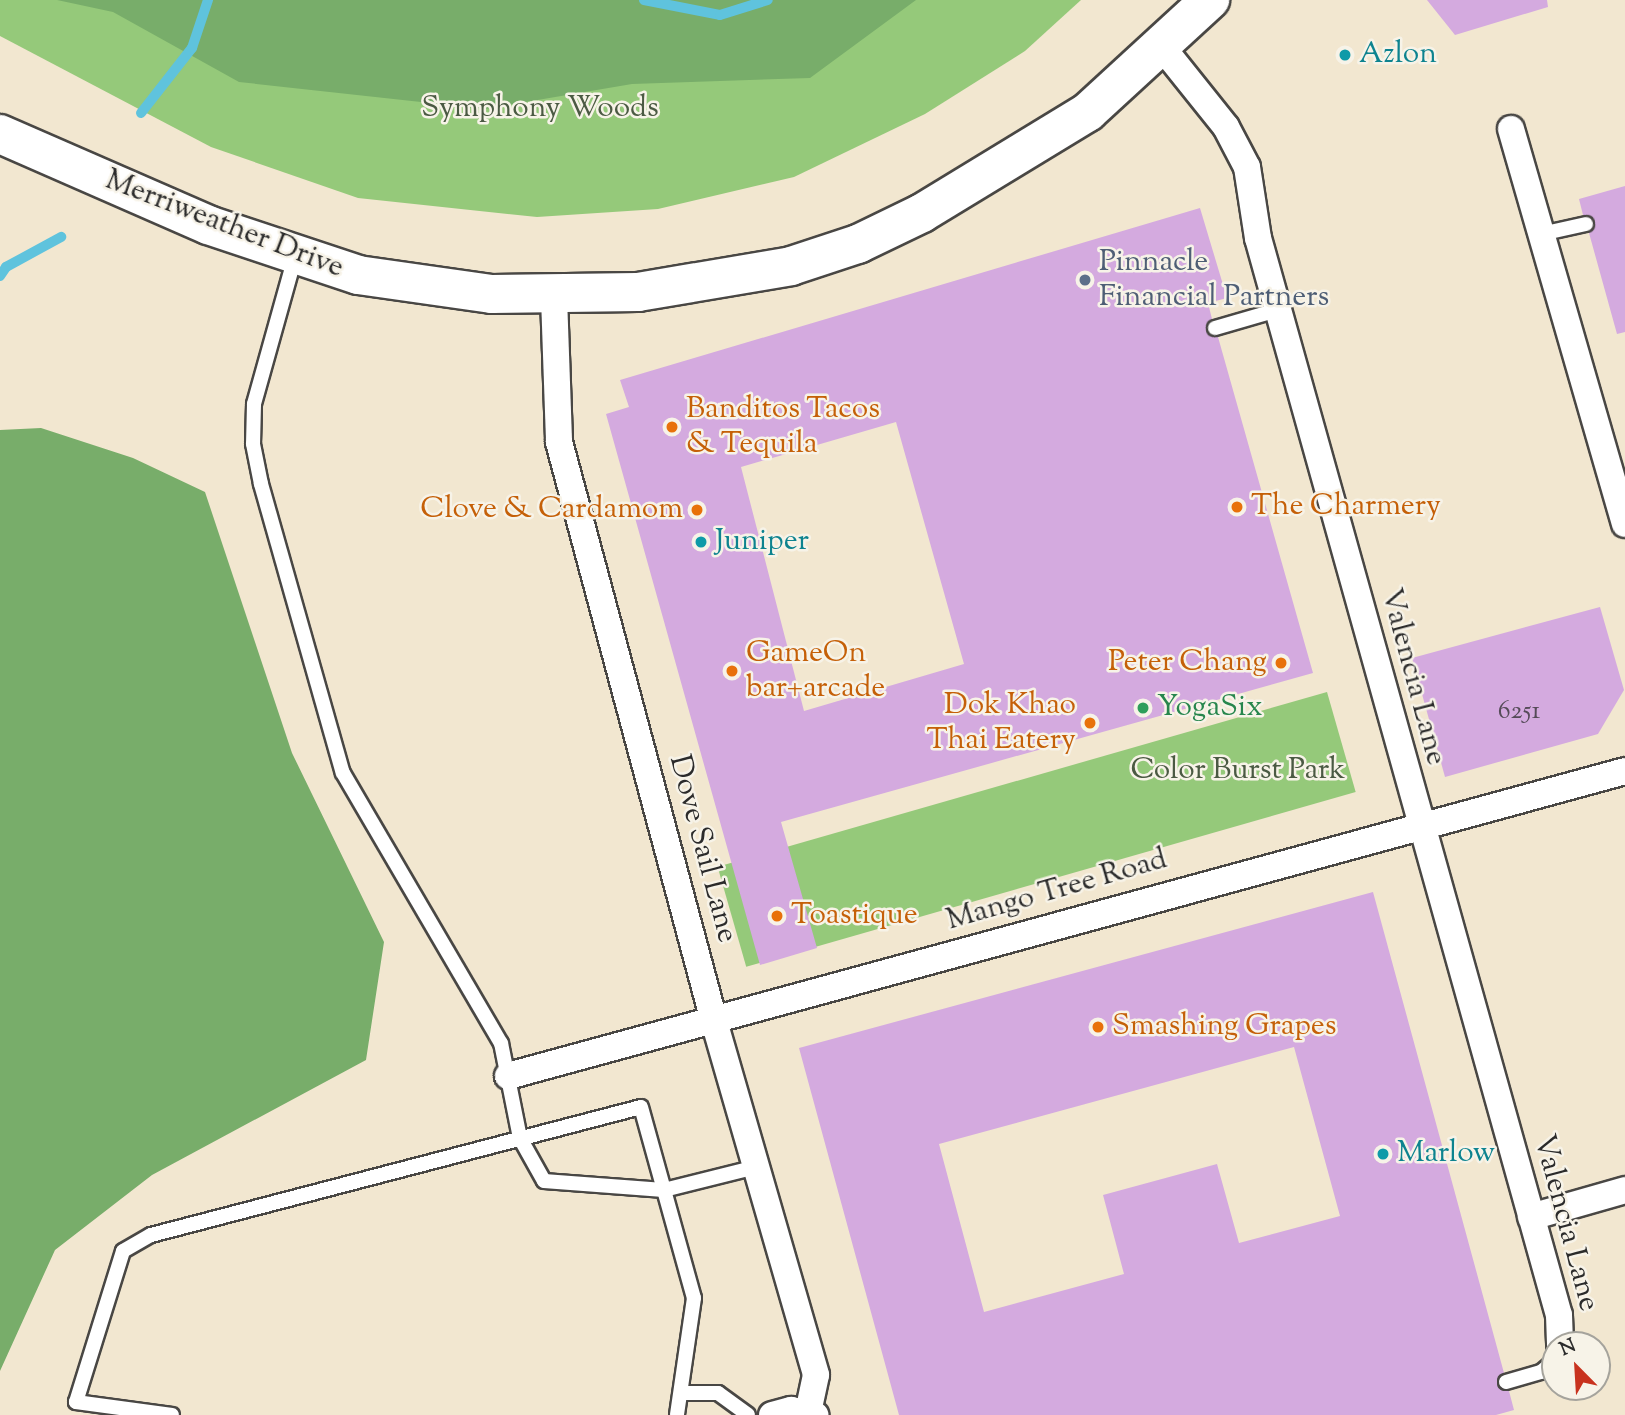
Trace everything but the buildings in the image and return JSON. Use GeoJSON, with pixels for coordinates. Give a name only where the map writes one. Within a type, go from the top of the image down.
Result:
{"type":"FeatureCollection","features":[{"type":"Feature","properties":{"kind":"street","name":"Merriweather Drive"},"geometry":{"type":"LineString","coordinates":[[0,134],[295,257],[358,275],[436,289],[554,297],[716,282],[791,266],[858,244],[990,175],[1088,112],[1162,47],[1210,0]]}},
{"type":"Feature","properties":{"kind":"street","name":"Valencia Lane"},"geometry":{"type":"LineString","coordinates":[[1162,47],[1237,144],[1247,167],[1258,238],[1418,825],[1559,1315],[1560,1331]]}},
{"type":"Feature","properties":{"kind":"street"},"geometry":{"type":"LineString","coordinates":[[1511,129],[1625,524]]}},
{"type":"Feature","properties":{"kind":"street","name":"Dove Sail Lane"},"geometry":{"type":"LineString","coordinates":[[554,297],[559,442],[714,1021],[816,1375],[812,1413],[772,1415]]}},
{"type":"Feature","properties":{"kind":"street","name":"Mango Tree Road"},"geometry":{"type":"LineString","coordinates":[[508,1076],[1418,825],[1625,771]]}},
{"type":"Feature","properties":{"kind":"street"},"geometry":{"type":"LineString","coordinates":[[1531,1217],[1625,1190]]}},
{"type":"Feature","properties":{"kind":"lane"},"geometry":{"type":"LineString","coordinates":[[1541,234],[1586,223]]}},
{"type":"Feature","properties":{"kind":"lane"},"geometry":{"type":"LineString","coordinates":[[295,257],[254,404],[253,444],[261,484],[343,773],[485,1012],[501,1044],[520,1138],[544,1181],[664,1190],[756,1167]]}},
{"type":"Feature","properties":{"kind":"lane"},"geometry":{"type":"LineString","coordinates":[[1215,328],[1278,310]]}},
{"type":"Feature","properties":{"kind":"lane"},"geometry":{"type":"LineString","coordinates":[[172,1415],[76,1402],[122,1251],[151,1235],[641,1107],[694,1297],[677,1415]]}},
{"type":"Feature","properties":{"kind":"lane"},"geometry":{"type":"LineString","coordinates":[[1506,1382],[1541,1372]]}},
{"type":"Feature","properties":{"kind":"lane"},"geometry":{"type":"LineString","coordinates":[[681,1393],[718,1393],[748,1415]]}},
{"type":"Feature","properties":{"kind":"green space","name":"Symphony Woods"},"geometry":{"type":"Polygon","coordinates":[[[0,0],[1081,0],[1025,51],[925,114],[794,177],[658,209],[537,217],[358,198],[211,147],[0,36],[0,0]]]}},
{"type":"Feature","properties":{"kind":"green space"},"geometry":{"type":"Polygon","coordinates":[[[57,0],[916,0],[810,78],[632,84],[485,109],[239,82],[113,12],[57,0]]]}},
{"type":"Feature","properties":{"kind":"green space"},"geometry":{"type":"Polygon","coordinates":[[[41,428],[133,458],[205,492],[292,753],[384,942],[366,1060],[152,1175],[55,1250],[0,1371],[0,430],[41,428]]]}},
{"type":"Feature","properties":{"kind":"green space","name":"Color Burst Park"},"geometry":{"type":"Polygon","coordinates":[[[1327,692],[1356,792],[746,967],[718,867],[1327,692]]]}},
{"type":"Feature","properties":{"kind":"waterway"},"geometry":{"type":"LineString","coordinates":[[141,113],[192,48],[208,0]]}},
{"type":"Feature","properties":{"kind":"waterway"},"geometry":{"type":"LineString","coordinates":[[644,0],[720,15],[768,0]]}},
{"type":"Feature","properties":{"kind":"waterway"},"geometry":{"type":"LineString","coordinates":[[0,276],[6,267],[61,237]]}},
{"type":"Feature","properties":{"kind":"place","name":"Azlon"},"geometry":{"type":"Point","coordinates":[1345,55]}},
{"type":"Feature","properties":{"kind":"place","name":"Pinnacle Financial Partners"},"geometry":{"type":"Point","coordinates":[1085,280]}},
{"type":"Feature","properties":{"kind":"place","name":"Banditos Tacos & Tequila"},"geometry":{"type":"Point","coordinates":[672,427]}},
{"type":"Feature","properties":{"kind":"place","name":"The Charmery"},"geometry":{"type":"Point","coordinates":[1237,507]}},
{"type":"Feature","properties":{"kind":"place","name":"Clove & Cardamom"},"geometry":{"type":"Point","coordinates":[697,510]}},
{"type":"Feature","properties":{"kind":"place","name":"Juniper"},"geometry":{"type":"Point","coordinates":[701,542]}},
{"type":"Feature","properties":{"kind":"place","name":"Peter Chang"},"geometry":{"type":"Point","coordinates":[1281,663]}},
{"type":"Feature","properties":{"kind":"place","name":"GameOn bar+arcade"},"geometry":{"type":"Point","coordinates":[732,671]}},
{"type":"Feature","properties":{"kind":"place","name":"YogaSix"},"geometry":{"type":"Point","coordinates":[1143,708]}},
{"type":"Feature","properties":{"kind":"place","name":"Dok Khao Thai Eatery"},"geometry":{"type":"Point","coordinates":[1090,723]}},
{"type":"Feature","properties":{"kind":"place","name":"Toastique"},"geometry":{"type":"Point","coordinates":[777,916]}},
{"type":"Feature","properties":{"kind":"place","name":"Smashing Grapes"},"geometry":{"type":"Point","coordinates":[1098,1027]}},
{"type":"Feature","properties":{"kind":"place","name":"Marlow"},"geometry":{"type":"Point","coordinates":[1383,1154]}}]}
